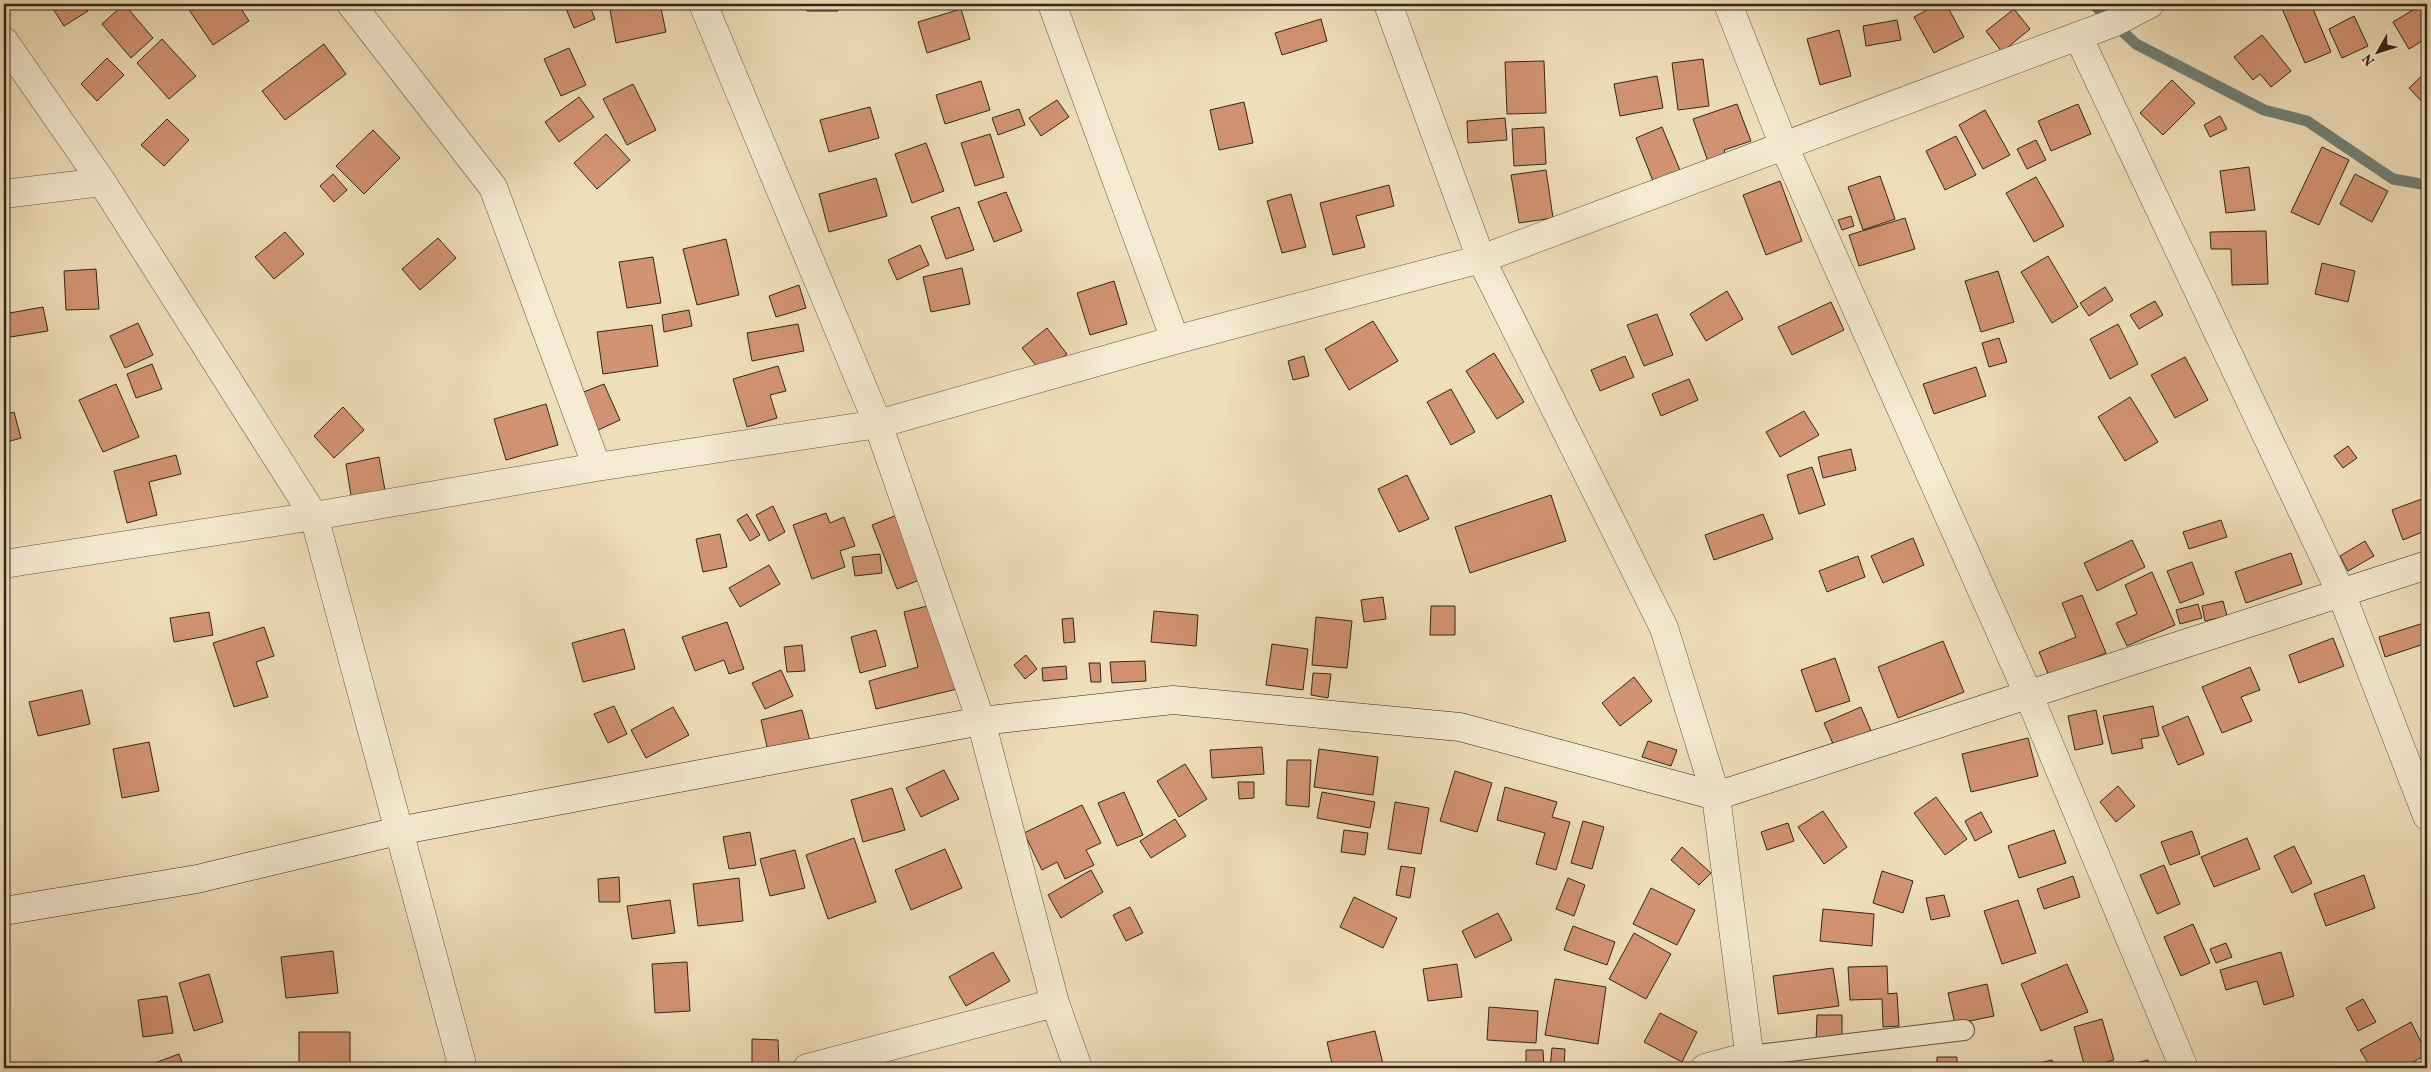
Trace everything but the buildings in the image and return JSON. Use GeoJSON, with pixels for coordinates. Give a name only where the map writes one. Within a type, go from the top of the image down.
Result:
{"type":"FeatureCollection","features":[{"type":"Feature","properties":{"kind":"street"},"geometry":{"type":"LineString","coordinates":[[351,4],[493,187],[597,467]]}},
{"type":"Feature","properties":{"kind":"street"},"geometry":{"type":"LineString","coordinates":[[703,4],[878,424],[981,721],[1055,1003],[1078,1068]]}},
{"type":"Feature","properties":{"kind":"street"},"geometry":{"type":"LineString","coordinates":[[1052,4],[1175,340]]}},
{"type":"Feature","properties":{"kind":"street"},"geometry":{"type":"LineString","coordinates":[[1388,4],[1481,259],[1664,628],[1716,796],[1750,1062],[1705,1068]]}},
{"type":"Feature","properties":{"kind":"street"},"geometry":{"type":"LineString","coordinates":[[1728,4],[1784,146],[2029,696],[2184,1068]]}},
{"type":"Feature","properties":{"kind":"street"},"geometry":{"type":"LineString","coordinates":[[4,564],[314,516],[597,467],[878,424],[1175,340],[1481,259],[2113,23],[2150,4]]}},
{"type":"Feature","properties":{"kind":"street"},"geometry":{"type":"LineString","coordinates":[[2078,36],[2341,593],[2427,816]]}},
{"type":"Feature","properties":{"kind":"street"},"geometry":{"type":"LineString","coordinates":[[4,41],[102,182],[314,516],[462,1068]]}},
{"type":"Feature","properties":{"kind":"street"},"geometry":{"type":"LineString","coordinates":[[4,194],[102,182]]}},
{"type":"Feature","properties":{"kind":"street"},"geometry":{"type":"LineString","coordinates":[[4,912],[197,878],[398,830],[981,721],[1173,700],[1460,727],[1716,796],[2427,566]]}},
{"type":"Feature","properties":{"kind":"street"},"geometry":{"type":"LineString","coordinates":[[807,1068],[1055,1003]]}},
{"type":"Feature","properties":{"kind":"lane"},"geometry":{"type":"LineString","coordinates":[[1750,1062],[1964,1030]]}},
{"type":"Feature","properties":{"kind":"waterway"},"geometry":{"type":"LineString","coordinates":[[2093,4],[2136,44],[2264,110],[2307,121],[2393,179],[2427,185]]}}]}
